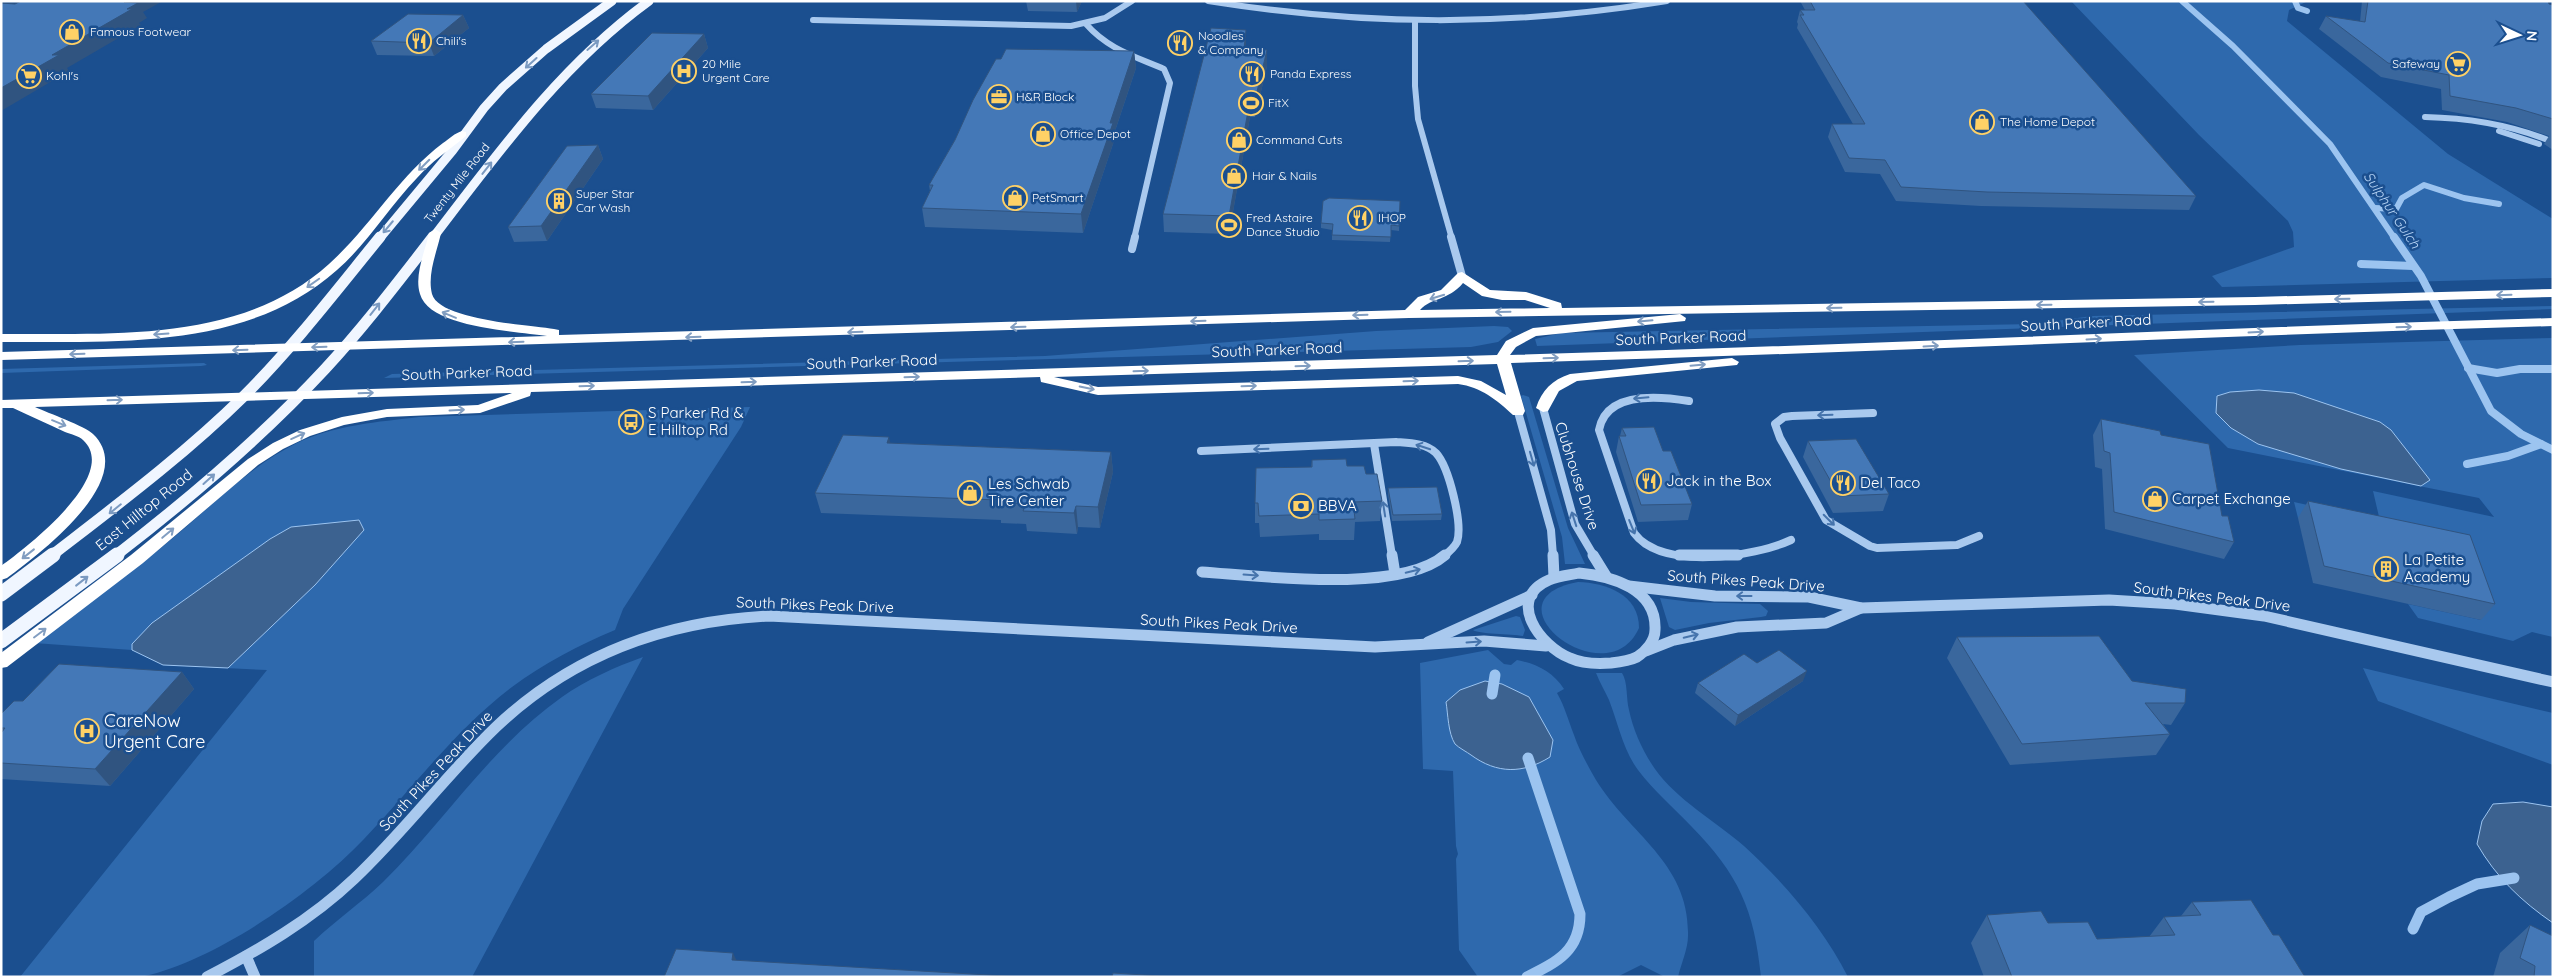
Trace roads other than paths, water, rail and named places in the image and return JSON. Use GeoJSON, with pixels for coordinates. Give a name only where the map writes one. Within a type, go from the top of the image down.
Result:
{"type":"FeatureCollection","features":[{"type":"Feature","properties":{"kind":"highway"},"geometry":{"type":"LineString","coordinates":[[1,338],[182,332],[233,322],[270,308],[306,288],[334,267],[426,162],[462,134]]}},
{"type":"Feature","properties":{"kind":"highway"},"geometry":{"type":"LineString","coordinates":[[435,233],[424,287],[428,301],[440,311],[461,319],[492,325],[600,339]]}},
{"type":"Feature","properties":{"kind":"highway"},"geometry":{"type":"LineString","coordinates":[[1409,314],[1422,300],[1437,298],[1453,288],[1462,276],[1486,293],[1502,296],[1526,296],[1569,310]]}},
{"type":"Feature","properties":{"kind":"highway","name":"South Parker Road"},"geometry":{"type":"LineString","coordinates":[[1,356],[1569,310],[2255,301],[2553,293]]}},
{"type":"Feature","properties":{"kind":"highway"},"geometry":{"type":"LineString","coordinates":[[1518,412],[1503,360],[1504,354],[1511,344],[1523,336],[1548,329],[1798,308]]}},
{"type":"Feature","properties":{"kind":"highway","name":"South Parker Road"},"geometry":{"type":"LineString","coordinates":[[8,404],[1883,348],[2285,330],[2553,322]]}},
{"type":"Feature","properties":{"kind":"highway"},"geometry":{"type":"LineString","coordinates":[[1543,408],[1546,398],[1552,389],[1562,381],[1575,377],[1883,348]]}},
{"type":"Feature","properties":{"kind":"highway"},"geometry":{"type":"LineString","coordinates":[[1022,374],[1098,390],[1458,380],[1474,382],[1491,390],[1518,412]]}},
{"type":"Feature","properties":{"kind":"highway"},"geometry":{"type":"LineString","coordinates":[[1,662],[137,559],[253,462],[278,446],[312,431],[342,421],[387,413],[480,409],[538,388]]}},
{"type":"Feature","properties":{"kind":"highway"},"geometry":{"type":"LineString","coordinates":[[1,574],[45,539],[69,516],[90,488],[99,463],[96,444],[88,437],[8,404]]}},
{"type":"Feature","properties":{"kind":"main road","name":"Twenty Mile Road"},"geometry":{"type":"LineString","coordinates":[[288,348],[453,150],[462,134],[526,68],[566,33],[612,1]]}},
{"type":"Feature","properties":{"kind":"main road","name":"Twenty Mile Road"},"geometry":{"type":"LineString","coordinates":[[300,394],[344,347],[562,74],[606,34],[649,1]]}},
{"type":"Feature","properties":{"kind":"main road","name":"East Hilltop Road"},"geometry":{"type":"LineString","coordinates":[[1,594],[149,482],[244,396],[288,348]]}},
{"type":"Feature","properties":{"kind":"main road","name":"East Hilltop Road"},"geometry":{"type":"LineString","coordinates":[[1,641],[171,511],[300,394]]}},
{"type":"Feature","properties":{"kind":"street"},"geometry":{"type":"LineString","coordinates":[[813,20],[1045,26],[1086,24],[1105,18],[1132,1]]}},
{"type":"Feature","properties":{"kind":"street"},"geometry":{"type":"LineString","coordinates":[[1208,1],[1303,14],[1415,20],[1501,19],[1569,15],[1667,1]]}},
{"type":"Feature","properties":{"kind":"street"},"geometry":{"type":"LineString","coordinates":[[1415,20],[1415,86],[1418,119],[1462,276]]}},
{"type":"Feature","properties":{"kind":"street"},"geometry":{"type":"LineString","coordinates":[[1086,24],[1096,36],[1109,46],[1164,69],[1170,83],[1132,250]]}},
{"type":"Feature","properties":{"kind":"street"},"geometry":{"type":"LineString","coordinates":[[2538,144],[2512,134],[2424,117],[2453,117],[2521,129],[2553,142]]}},
{"type":"Feature","properties":{"kind":"street"},"geometry":{"type":"LineString","coordinates":[[1690,401],[1670,397],[1630,399],[1613,406],[1600,420],[1599,430],[1634,533],[1640,542],[1665,553],[1743,554],[1763,551],[1791,540]]}},
{"type":"Feature","properties":{"kind":"street","name":"Clubhouse Drive"},"geometry":{"type":"LineString","coordinates":[[1543,408],[1546,425],[1575,524],[1606,576]]}},
{"type":"Feature","properties":{"kind":"street"},"geometry":{"type":"LineString","coordinates":[[1518,412],[1551,530],[1554,577]]}},
{"type":"Feature","properties":{"kind":"street"},"geometry":{"type":"LineString","coordinates":[[1873,413],[1792,416],[1784,417],[1775,424],[1780,438],[1826,520],[1876,548],[1957,545],[1979,536]]}},
{"type":"Feature","properties":{"kind":"street"},"geometry":{"type":"LineString","coordinates":[[1374,444],[1395,574]]}},
{"type":"Feature","properties":{"kind":"street"},"geometry":{"type":"LineString","coordinates":[[1201,451],[1374,444],[1415,444],[1425,446],[1434,451],[1445,466],[1454,500],[1458,533],[1455,546],[1440,561],[1416,571],[1338,580],[1202,572]]}},
{"type":"Feature","properties":{"kind":"street"},"geometry":{"type":"LineString","coordinates":[[1579,572],[1606,576],[1628,586],[1646,600],[1655,618],[1655,636],[1644,652],[1632,659],[1600,665],[1564,657],[1546,646],[1535,634],[1528,620],[1527,607],[1532,595],[1545,582],[1554,577],[1579,572]]}},
{"type":"Feature","properties":{"kind":"street","name":"South Pikes Peak Drive"},"geometry":{"type":"LineString","coordinates":[[1628,586],[1715,596],[1809,597],[1861,608],[2109,600],[2175,604],[2264,616],[2553,682]]}},
{"type":"Feature","properties":{"kind":"street","name":"South Pikes Peak Drive"},"geometry":{"type":"LineString","coordinates":[[1426,643],[1464,624],[1507,608],[1532,595]]}},
{"type":"Feature","properties":{"kind":"street","name":"South Pikes Peak Drive"},"geometry":{"type":"LineString","coordinates":[[1644,652],[1674,640],[1738,627],[1826,623],[1861,608]]}},
{"type":"Feature","properties":{"kind":"street","name":"South Pikes Peak Drive"},"geometry":{"type":"LineString","coordinates":[[207,977],[246,956],[309,915],[352,880],[481,742],[537,693],[556,679],[612,650],[682,626],[726,618],[769,616],[1375,647],[1484,641],[1546,646]]}},
{"type":"Feature","properties":{"kind":"street"},"geometry":{"type":"LineString","coordinates":[[246,956],[255,977]]}},
{"type":"Feature","properties":{"kind":"waterway","name":"Sulphur Gulch"},"geometry":{"type":"LineString","coordinates":[[2182,1],[2233,46],[2330,144],[2395,239]]}},
{"type":"Feature","properties":{"kind":"waterway"},"geometry":{"type":"LineString","coordinates":[[2295,1],[2298,8],[2307,11]]}},
{"type":"Feature","properties":{"kind":"waterway"},"geometry":{"type":"LineString","coordinates":[[2375,208],[2396,209],[2402,198],[2424,185],[2464,198],[2499,204]]}},
{"type":"Feature","properties":{"kind":"waterway","name":"Sulphur Gulch"},"geometry":{"type":"LineString","coordinates":[[2394,237],[2421,276],[2469,368]]}},
{"type":"Feature","properties":{"kind":"waterway"},"geometry":{"type":"LineString","coordinates":[[2361,264],[2413,266]]}},
{"type":"Feature","properties":{"kind":"waterway"},"geometry":{"type":"LineString","coordinates":[[2469,368],[2497,373],[2520,369],[2553,369]]}},
{"type":"Feature","properties":{"kind":"waterway","name":"Sulphur Gulch"},"geometry":{"type":"LineString","coordinates":[[2469,368],[2491,411],[2521,434],[2541,444]]}},
{"type":"Feature","properties":{"kind":"waterway"},"geometry":{"type":"LineString","coordinates":[[2467,464],[2508,456],[2541,444]]}},
{"type":"Feature","properties":{"kind":"waterway","name":"Sulphur Gulch"},"geometry":{"type":"LineString","coordinates":[[2541,444],[2553,450]]}},
{"type":"Feature","properties":{"kind":"waterway"},"geometry":{"type":"LineString","coordinates":[[1492,694],[1495,675]]}},
{"type":"Feature","properties":{"kind":"waterway"},"geometry":{"type":"LineString","coordinates":[[1527,977],[1565,954],[1576,937],[1580,914],[1528,758]]}},
{"type":"Feature","properties":{"kind":"waterway"},"geometry":{"type":"LineString","coordinates":[[2413,929],[2421,912],[2449,897],[2477,884],[2514,878]]}},
{"type":"Feature","properties":{"kind":"place","name":"Famous Footwear"},"geometry":{"type":"Point","coordinates":[72,32]}},
{"type":"Feature","properties":{"kind":"place","name":"Chili's"},"geometry":{"type":"Point","coordinates":[419,41]}},
{"type":"Feature","properties":{"kind":"place","name":"Noodles & Company"},"geometry":{"type":"Point","coordinates":[1180,43]}},
{"type":"Feature","properties":{"kind":"place","name":"Safeway"},"geometry":{"type":"Point","coordinates":[2458,64]}},
{"type":"Feature","properties":{"kind":"place","name":"20 Mile Urgent Care"},"geometry":{"type":"Point","coordinates":[684,71]}},
{"type":"Feature","properties":{"kind":"place","name":"Panda Express"},"geometry":{"type":"Point","coordinates":[1252,74]}},
{"type":"Feature","properties":{"kind":"place","name":"Kohl's"},"geometry":{"type":"Point","coordinates":[29,76]}},
{"type":"Feature","properties":{"kind":"place","name":"H&R Block"},"geometry":{"type":"Point","coordinates":[999,97]}},
{"type":"Feature","properties":{"kind":"place","name":"FitX"},"geometry":{"type":"Point","coordinates":[1251,103]}},
{"type":"Feature","properties":{"kind":"place","name":"The Home Depot"},"geometry":{"type":"Point","coordinates":[1982,122]}},
{"type":"Feature","properties":{"kind":"place","name":"Office Depot"},"geometry":{"type":"Point","coordinates":[1043,134]}},
{"type":"Feature","properties":{"kind":"place","name":"Command Cuts"},"geometry":{"type":"Point","coordinates":[1239,140]}},
{"type":"Feature","properties":{"kind":"place","name":"Hair & Nails"},"geometry":{"type":"Point","coordinates":[1234,176]}},
{"type":"Feature","properties":{"kind":"place","name":"PetSmart"},"geometry":{"type":"Point","coordinates":[1015,198]}},
{"type":"Feature","properties":{"kind":"place","name":"Super Star Car Wash"},"geometry":{"type":"Point","coordinates":[559,201]}},
{"type":"Feature","properties":{"kind":"place","name":"IHOP"},"geometry":{"type":"Point","coordinates":[1360,218]}},
{"type":"Feature","properties":{"kind":"place","name":"Fred Astaire Dance Studio"},"geometry":{"type":"Point","coordinates":[1229,225]}},
{"type":"Feature","properties":{"kind":"place","name":"S Parker Rd & E Hilltop Rd"},"geometry":{"type":"Point","coordinates":[631,422]}},
{"type":"Feature","properties":{"kind":"place","name":"Jack in the Box"},"geometry":{"type":"Point","coordinates":[1649,481]}},
{"type":"Feature","properties":{"kind":"place","name":"Del Taco"},"geometry":{"type":"Point","coordinates":[1843,483]}},
{"type":"Feature","properties":{"kind":"place","name":"Les Schwab Tire Center"},"geometry":{"type":"Point","coordinates":[970,493]}},
{"type":"Feature","properties":{"kind":"place","name":"Carpet Exchange"},"geometry":{"type":"Point","coordinates":[2155,499]}},
{"type":"Feature","properties":{"kind":"place","name":"BBVA"},"geometry":{"type":"Point","coordinates":[1301,506]}},
{"type":"Feature","properties":{"kind":"place","name":"La Petite Academy"},"geometry":{"type":"Point","coordinates":[2386,569]}},
{"type":"Feature","properties":{"kind":"place","name":"CareNow Urgent Care"},"geometry":{"type":"Point","coordinates":[87,731]}}]}
